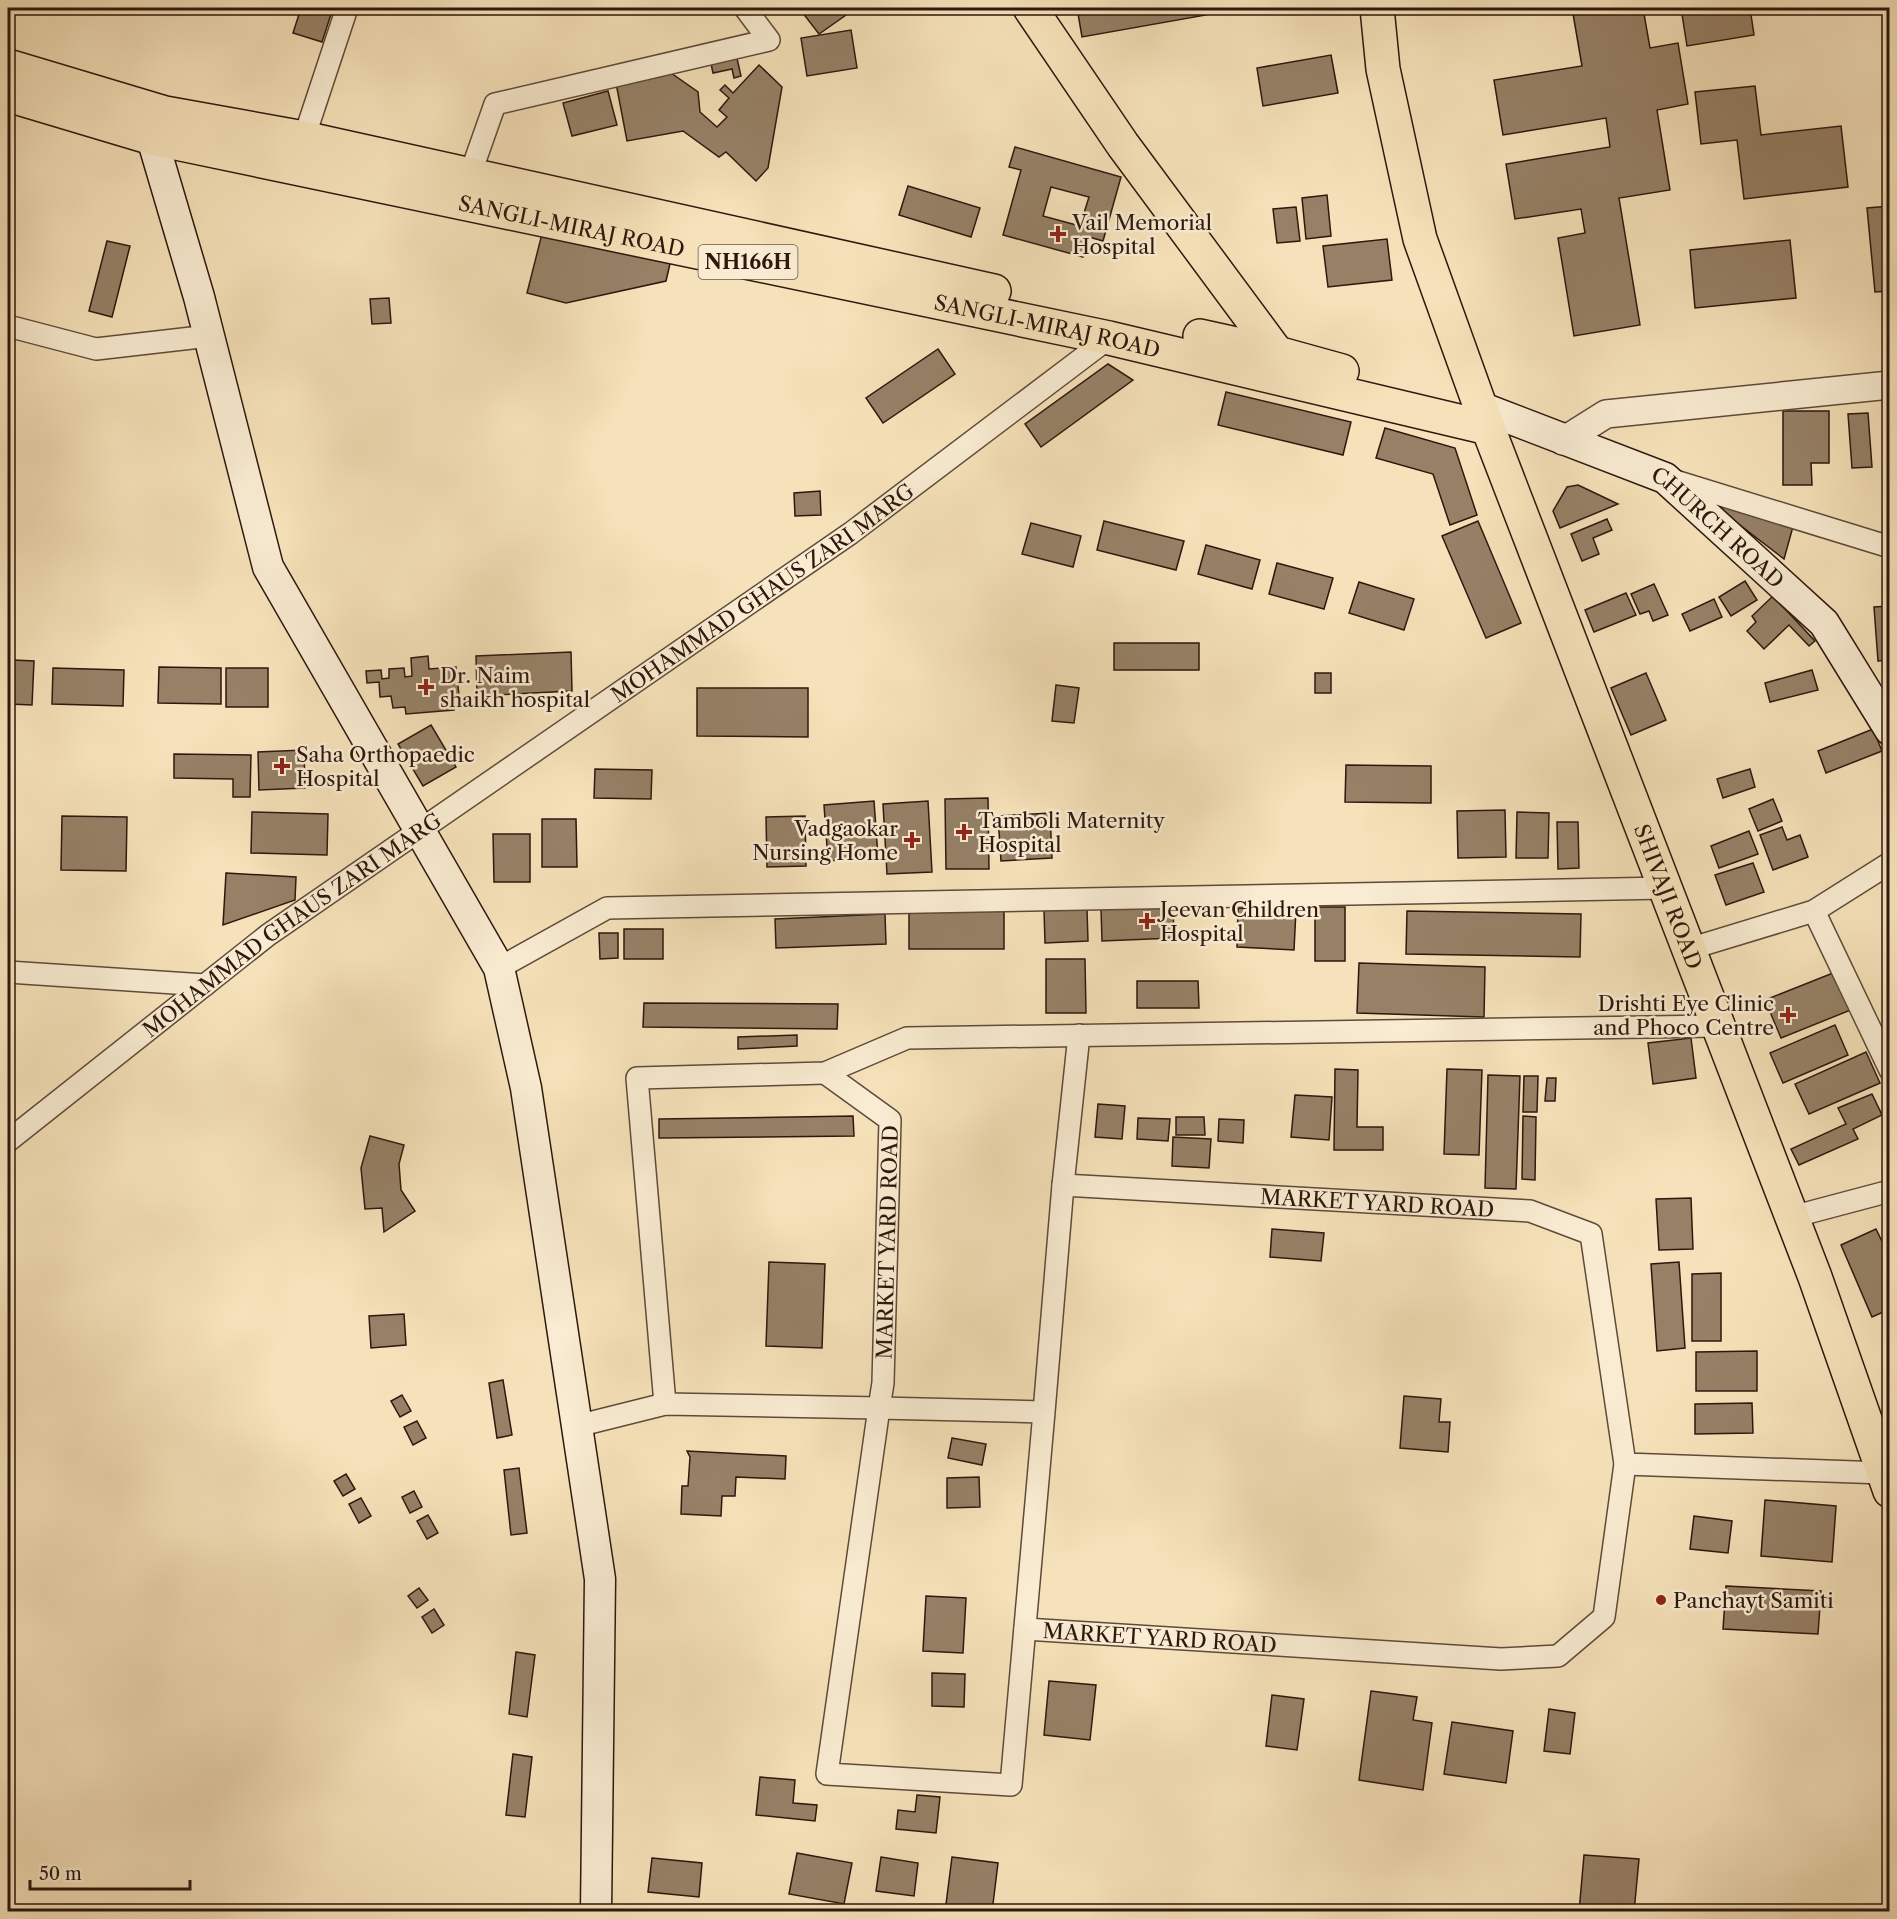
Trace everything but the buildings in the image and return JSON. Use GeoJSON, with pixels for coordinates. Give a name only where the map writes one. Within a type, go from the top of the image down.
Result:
{"type":"FeatureCollection","features":[{"type":"Feature","properties":{"kind":"main road"},"geometry":{"type":"LineString","coordinates":[[1030,8],[1123,145],[1277,353]]}},
{"type":"Feature","properties":{"kind":"main road","name":"SHIVAJI ROAD"},"geometry":{"type":"LineString","coordinates":[[1377,8],[1383,69],[1420,239],[1484,418],[1815,1277],[1886,1482]]}},
{"type":"Feature","properties":{"kind":"main road","name":"SANGLI-MIRAJ ROAD"},"geometry":{"type":"LineString","coordinates":[[8,66],[158,126],[304,138],[1277,353],[1484,418]]}},
{"type":"Feature","properties":{"kind":"main road","name":"SANGLI-MIRAJ ROAD"},"geometry":{"type":"LineString","coordinates":[[8,95],[158,126],[1109,338],[1484,418]]}},
{"type":"Feature","properties":{"kind":"main road"},"geometry":{"type":"LineString","coordinates":[[158,126],[268,567],[499,968],[526,1088],[600,1579],[596,1911]]}},
{"type":"Feature","properties":{"kind":"main road","name":"CHURCH ROAD"},"geometry":{"type":"LineString","coordinates":[[1484,418],[1563,441],[1665,478],[1824,623],[1890,730]]}},
{"type":"Feature","properties":{"kind":"street"},"geometry":{"type":"LineString","coordinates":[[304,138],[347,8]]}},
{"type":"Feature","properties":{"kind":"street"},"geometry":{"type":"LineString","coordinates":[[470,175],[495,104],[769,40],[745,8]]}},
{"type":"Feature","properties":{"kind":"street"},"geometry":{"type":"LineString","coordinates":[[8,326],[96,349],[209,336]]}},
{"type":"Feature","properties":{"kind":"street","name":"MOHAMMAD GHAUS ZARI MARG"},"geometry":{"type":"LineString","coordinates":[[8,1141],[268,935],[850,533],[1109,338]]}},
{"type":"Feature","properties":{"kind":"street"},"geometry":{"type":"LineString","coordinates":[[1563,441],[1606,414],[1890,385]]}},
{"type":"Feature","properties":{"kind":"street"},"geometry":{"type":"LineString","coordinates":[[1665,478],[1890,547]]}},
{"type":"Feature","properties":{"kind":"street"},"geometry":{"type":"LineString","coordinates":[[1689,949],[1814,911],[1890,863]]}},
{"type":"Feature","properties":{"kind":"street"},"geometry":{"type":"LineString","coordinates":[[499,968],[607,908],[1665,888]]}},
{"type":"Feature","properties":{"kind":"street"},"geometry":{"type":"LineString","coordinates":[[1814,911],[1890,1070]]}},
{"type":"Feature","properties":{"kind":"street"},"geometry":{"type":"LineString","coordinates":[[8,972],[206,984]]}},
{"type":"Feature","properties":{"kind":"street"},"geometry":{"type":"LineString","coordinates":[[666,1404],[637,1078],[825,1073],[907,1038],[1719,1026]]}},
{"type":"Feature","properties":{"kind":"street"},"geometry":{"type":"LineString","coordinates":[[879,1408],[827,1774],[1011,1785],[1078,1035]]}},
{"type":"Feature","properties":{"kind":"street","name":"MARKET YARD ROAD"},"geometry":{"type":"LineString","coordinates":[[825,1073],[890,1120],[883,1383],[879,1408]]}},
{"type":"Feature","properties":{"kind":"street","name":"MARKET YARD ROAD"},"geometry":{"type":"LineString","coordinates":[[1025,1629],[1501,1659],[1558,1656],[1604,1617],[1626,1464],[1591,1234],[1530,1211],[1063,1185]]}},
{"type":"Feature","properties":{"kind":"street"},"geometry":{"type":"LineString","coordinates":[[1792,1217],[1890,1191]]}},
{"type":"Feature","properties":{"kind":"street"},"geometry":{"type":"LineString","coordinates":[[577,1426],[666,1404],[1044,1412]]}},
{"type":"Feature","properties":{"kind":"street"},"geometry":{"type":"LineString","coordinates":[[1626,1464],[1886,1482]]}},
{"type":"Feature","properties":{"kind":"place","name":"Vail Memorial Hospital"},"geometry":{"type":"Point","coordinates":[1058,234]}},
{"type":"Feature","properties":{"kind":"place","name":"Dr. Naim shaikh hospital"},"geometry":{"type":"Point","coordinates":[426,687]}},
{"type":"Feature","properties":{"kind":"place","name":"Saha Orthopaedic Hospital"},"geometry":{"type":"Point","coordinates":[282,766]}},
{"type":"Feature","properties":{"kind":"place","name":"Tamboli Maternity Hospital"},"geometry":{"type":"Point","coordinates":[964,832]}},
{"type":"Feature","properties":{"kind":"place","name":"Vadgaokar Nursing Home"},"geometry":{"type":"Point","coordinates":[912,840]}},
{"type":"Feature","properties":{"kind":"place","name":"Jeevan Children Hospital"},"geometry":{"type":"Point","coordinates":[1147,921]}},
{"type":"Feature","properties":{"kind":"place","name":"Drishti Eye Clinic and Phoco Centre"},"geometry":{"type":"Point","coordinates":[1788,1015]}},
{"type":"Feature","properties":{"kind":"place","name":"Panchayt Samiti"},"geometry":{"type":"Point","coordinates":[1661,1600]}}]}
